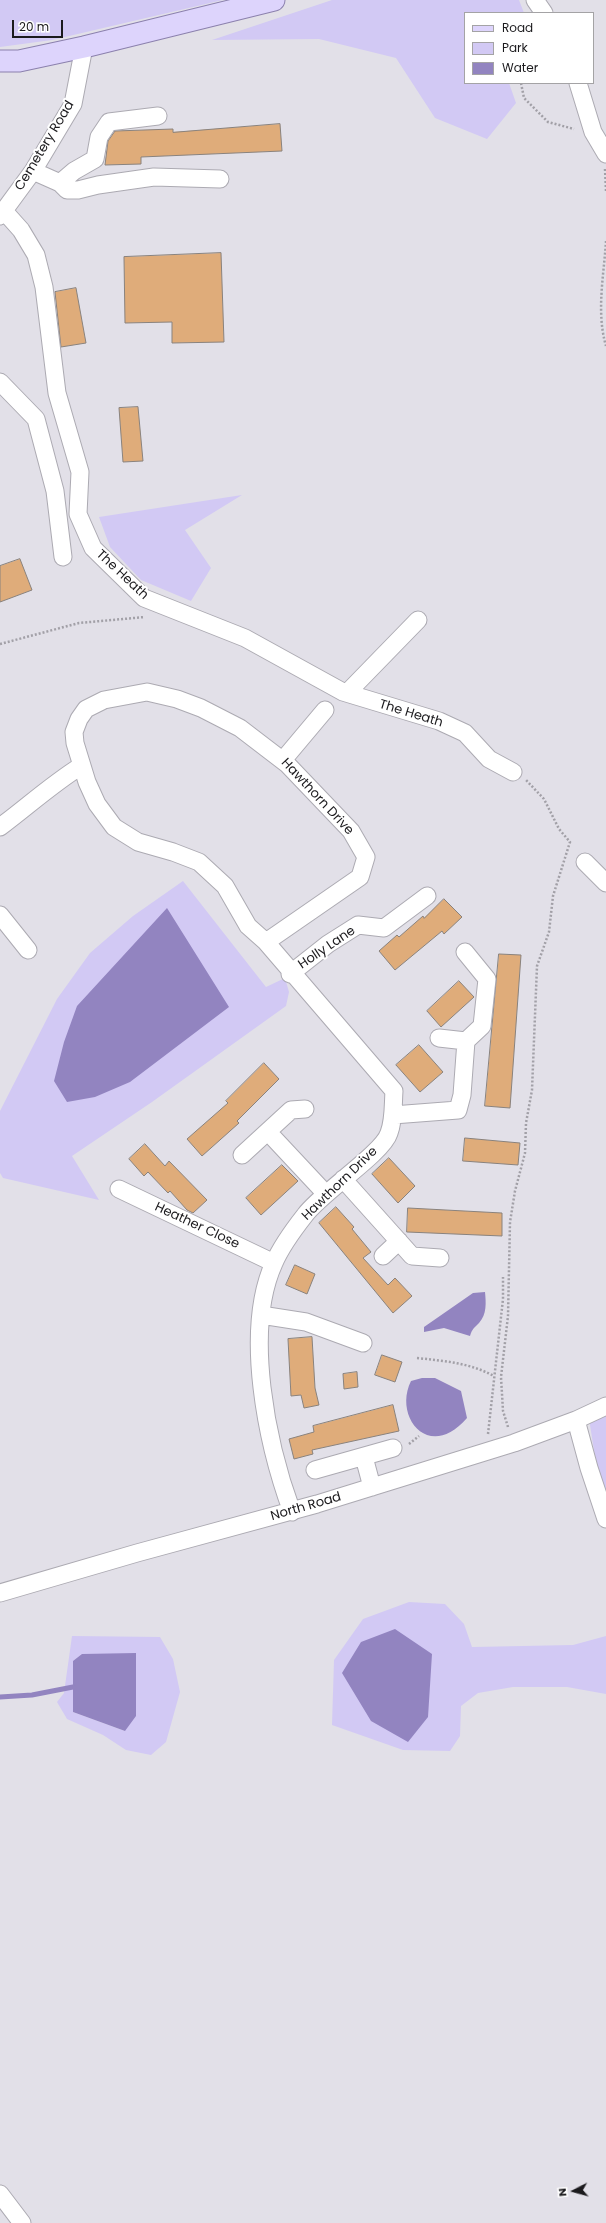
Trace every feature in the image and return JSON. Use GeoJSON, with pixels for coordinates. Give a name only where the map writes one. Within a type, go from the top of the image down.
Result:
{"type":"FeatureCollection","features":[{"type":"Feature","properties":{"kind":"main road"},"geometry":{"type":"LineString","coordinates":[[0,61],[19,61],[84,47],[274,0]]}},
{"type":"Feature","properties":{"kind":"street"},"geometry":{"type":"LineString","coordinates":[[535,0],[543,12]]}},
{"type":"Feature","properties":{"kind":"street","name":"Cemetery Road"},"geometry":{"type":"LineString","coordinates":[[2,214],[33,171],[73,104],[84,47]]}},
{"type":"Feature","properties":{"kind":"street"},"geometry":{"type":"LineString","coordinates":[[578,84],[593,132],[606,154]]}},
{"type":"Feature","properties":{"kind":"street"},"geometry":{"type":"LineString","coordinates":[[60,183],[74,171],[95,159],[99,137],[109,122],[158,116]]}},
{"type":"Feature","properties":{"kind":"street"},"geometry":{"type":"LineString","coordinates":[[33,171],[60,183],[67,190],[78,190],[98,185],[154,177],[220,179]]}},
{"type":"Feature","properties":{"kind":"street","name":"The Heath"},"geometry":{"type":"LineString","coordinates":[[2,214],[21,230],[36,255],[44,287],[57,393],[80,472],[78,514],[93,548],[144,598],[245,638],[346,693],[439,721],[465,733],[489,759],[513,772]]}},
{"type":"Feature","properties":{"kind":"street"},"geometry":{"type":"LineString","coordinates":[[0,382],[36,419],[55,491],[63,557]]}},
{"type":"Feature","properties":{"kind":"street"},"geometry":{"type":"LineString","coordinates":[[346,693],[418,620]]}},
{"type":"Feature","properties":{"kind":"street","name":"Hawthorn Drive"},"geometry":{"type":"LineString","coordinates":[[266,942],[360,877],[366,857],[351,831],[283,760],[240,728],[201,708],[178,699],[147,692],[125,694],[104,700],[86,709],[79,719],[74,732],[81,766],[97,804],[114,827],[138,842],[173,852],[199,862],[226,886],[248,926],[266,942],[290,974],[394,1091],[393,1115],[389,1135],[374,1153],[305,1214],[274,1263],[263,1299],[260,1332],[264,1400],[274,1450],[292,1512]]}},
{"type":"Feature","properties":{"kind":"street"},"geometry":{"type":"LineString","coordinates":[[283,760],[325,710]]}},
{"type":"Feature","properties":{"kind":"street"},"geometry":{"type":"LineString","coordinates":[[0,827],[21,812],[52,785],[81,766]]}},
{"type":"Feature","properties":{"kind":"street"},"geometry":{"type":"LineString","coordinates":[[585,862],[606,883]]}},
{"type":"Feature","properties":{"kind":"street","name":"Holly Lane"},"geometry":{"type":"LineString","coordinates":[[290,974],[328,944],[358,926],[384,928],[427,896]]}},
{"type":"Feature","properties":{"kind":"street"},"geometry":{"type":"LineString","coordinates":[[0,915],[28,950]]}},
{"type":"Feature","properties":{"kind":"street"},"geometry":{"type":"LineString","coordinates":[[393,1115],[458,1110],[462,1095],[466,1041],[482,1026],[487,979],[465,952]]}},
{"type":"Feature","properties":{"kind":"street"},"geometry":{"type":"LineString","coordinates":[[439,1038],[466,1041]]}},
{"type":"Feature","properties":{"kind":"street"},"geometry":{"type":"LineString","coordinates":[[242,1155],[291,1110],[306,1108]]}},
{"type":"Feature","properties":{"kind":"street"},"geometry":{"type":"LineString","coordinates":[[268,1132],[326,1194]]}},
{"type":"Feature","properties":{"kind":"street"},"geometry":{"type":"LineString","coordinates":[[343,1179],[412,1256],[440,1258]]}},
{"type":"Feature","properties":{"kind":"street","name":"Heather Close"},"geometry":{"type":"LineString","coordinates":[[119,1189],[274,1263]]}},
{"type":"Feature","properties":{"kind":"street"},"geometry":{"type":"LineString","coordinates":[[383,1256],[399,1241]]}},
{"type":"Feature","properties":{"kind":"street"},"geometry":{"type":"LineString","coordinates":[[261,1315],[306,1322],[363,1343]]}},
{"type":"Feature","properties":{"kind":"street","name":"North Road"},"geometry":{"type":"LineString","coordinates":[[0,1593],[137,1553],[292,1512],[514,1443],[576,1420],[606,1406]]}},
{"type":"Feature","properties":{"kind":"street"},"geometry":{"type":"LineString","coordinates":[[576,1420],[589,1468],[606,1519]]}},
{"type":"Feature","properties":{"kind":"street"},"geometry":{"type":"LineString","coordinates":[[315,1470],[393,1448]]}},
{"type":"Feature","properties":{"kind":"street"},"geometry":{"type":"LineString","coordinates":[[364,1456],[372,1487]]}},
{"type":"Feature","properties":{"kind":"street"},"geometry":{"type":"LineString","coordinates":[[0,2194],[22,2223]]}},
{"type":"Feature","properties":{"kind":"path"},"geometry":{"type":"LineString","coordinates":[[520,84],[524,98],[548,122],[571,128],[577,132]]}},
{"type":"Feature","properties":{"kind":"path"},"geometry":{"type":"LineString","coordinates":[[606,162],[606,191]]}},
{"type":"Feature","properties":{"kind":"path"},"geometry":{"type":"LineString","coordinates":[[606,241],[601,279],[602,313],[606,346]]}},
{"type":"Feature","properties":{"kind":"path"},"geometry":{"type":"LineString","coordinates":[[0,644],[79,623],[150,616]]}},
{"type":"Feature","properties":{"kind":"path"},"geometry":{"type":"LineString","coordinates":[[513,772],[522,777],[544,799],[559,829],[570,842],[553,896],[549,932],[537,966],[532,1090],[526,1123],[525,1153],[515,1191],[510,1222],[508,1316],[501,1377],[503,1411],[514,1443]]}},
{"type":"Feature","properties":{"kind":"path"},"geometry":{"type":"LineString","coordinates":[[491,1450],[488,1432],[503,1299],[503,1277]]}},
{"type":"Feature","properties":{"kind":"path"},"geometry":{"type":"LineString","coordinates":[[417,1358],[461,1363],[479,1368],[494,1376]]}},
{"type":"Feature","properties":{"kind":"green space"},"geometry":{"type":"Polygon","coordinates":[[[0,0],[223,0],[52,40],[0,47],[0,0]]]}},
{"type":"Feature","properties":{"kind":"green space"},"geometry":{"type":"Polygon","coordinates":[[[332,0],[519,0],[524,12],[464,12],[464,84],[509,84],[516,103],[487,139],[435,118],[396,58],[319,39],[212,40],[332,0]]]}},
{"type":"Feature","properties":{"kind":"green space"},"geometry":{"type":"Polygon","coordinates":[[[242,495],[185,530],[211,568],[191,601],[141,580],[110,547],[99,517],[242,495]]]}},
{"type":"Feature","properties":{"kind":"green space"},"geometry":{"type":"Polygon","coordinates":[[[183,881],[266,987],[285,978],[289,992],[286,1006],[152,1102],[72,1156],[99,1200],[3,1178],[0,1173],[0,1111],[57,999],[90,953],[133,916],[183,881]]]}},
{"type":"Feature","properties":{"kind":"green space"},"geometry":{"type":"Polygon","coordinates":[[[588,1412],[606,1415],[606,1500],[598,1476],[588,1412]]]}},
{"type":"Feature","properties":{"kind":"green space"},"geometry":{"type":"Polygon","coordinates":[[[409,1602],[445,1604],[464,1624],[472,1647],[573,1645],[606,1636],[606,1694],[567,1687],[513,1687],[478,1693],[461,1706],[460,1736],[450,1751],[403,1750],[332,1725],[334,1660],[363,1619],[409,1602]]]}},
{"type":"Feature","properties":{"kind":"green space"},"geometry":{"type":"Polygon","coordinates":[[[72,1636],[160,1637],[173,1659],[180,1692],[166,1742],[151,1755],[126,1750],[103,1735],[67,1719],[57,1702],[64,1693],[72,1636]],[[73,1661],[73,1712],[125,1731],[73,1661]]]}},
{"type":"Feature","properties":{"kind":"water"},"geometry":{"type":"Polygon","coordinates":[[[167,908],[229,1007],[130,1082],[95,1097],[67,1102],[54,1081],[64,1042],[77,1006],[167,908]]]}},
{"type":"Feature","properties":{"kind":"water"},"geometry":{"type":"Polygon","coordinates":[[[485,1292],[485,1312],[482,1320],[472,1330],[470,1336],[444,1328],[424,1332],[424,1327],[473,1293],[485,1292]]]}},
{"type":"Feature","properties":{"kind":"water"},"geometry":{"type":"Polygon","coordinates":[[[422,1378],[435,1378],[461,1391],[467,1418],[453,1431],[440,1436],[428,1435],[418,1430],[411,1420],[407,1408],[407,1395],[411,1381],[422,1378]]]}},
{"type":"Feature","properties":{"kind":"water"},"geometry":{"type":"Polygon","coordinates":[[[395,1629],[432,1654],[428,1717],[408,1742],[371,1721],[342,1673],[361,1642],[395,1629]]]}},
{"type":"Feature","properties":{"kind":"water"},"geometry":{"type":"Polygon","coordinates":[[[136,1653],[136,1716],[125,1731],[73,1712],[73,1661],[82,1654],[136,1653]]]}},
{"type":"Feature","properties":{"kind":"building"},"geometry":{"type":"Polygon","coordinates":[[[280,124],[282,151],[141,157],[141,164],[105,165],[108,141],[115,131],[173,129],[173,132],[280,124]]]}},
{"type":"Feature","properties":{"kind":"building"},"geometry":{"type":"Polygon","coordinates":[[[221,253],[224,342],[172,343],[172,322],[125,323],[124,257],[221,253]]]}},
{"type":"Feature","properties":{"kind":"building"},"geometry":{"type":"Polygon","coordinates":[[[76,288],[86,343],[61,347],[55,292],[76,288]]]}},
{"type":"Feature","properties":{"kind":"building"},"geometry":{"type":"Polygon","coordinates":[[[138,407],[143,461],[123,462],[119,408],[138,407]]]}},
{"type":"Feature","properties":{"kind":"building"},"geometry":{"type":"Polygon","coordinates":[[[20,559],[32,590],[0,602],[0,566],[20,559]]]}},
{"type":"Feature","properties":{"kind":"building"},"geometry":{"type":"Polygon","coordinates":[[[444,899],[462,917],[444,934],[442,931],[395,970],[379,951],[397,935],[399,937],[423,916],[424,918],[444,899]]]}},
{"type":"Feature","properties":{"kind":"building"},"geometry":{"type":"Polygon","coordinates":[[[499,954],[521,955],[510,1108],[485,1106],[499,954]]]}},
{"type":"Feature","properties":{"kind":"building"},"geometry":{"type":"Polygon","coordinates":[[[459,981],[474,997],[441,1027],[427,1011],[459,981]]]}},
{"type":"Feature","properties":{"kind":"building"},"geometry":{"type":"Polygon","coordinates":[[[419,1045],[443,1072],[420,1092],[396,1065],[419,1045]]]}},
{"type":"Feature","properties":{"kind":"building"},"geometry":{"type":"Polygon","coordinates":[[[264,1063],[279,1079],[237,1121],[239,1123],[202,1156],[187,1139],[228,1103],[226,1101],[264,1063]]]}},
{"type":"Feature","properties":{"kind":"building"},"geometry":{"type":"Polygon","coordinates":[[[465,1138],[520,1143],[518,1165],[463,1161],[465,1138]]]}},
{"type":"Feature","properties":{"kind":"building"},"geometry":{"type":"Polygon","coordinates":[[[145,1144],[165,1166],[169,1161],[207,1200],[193,1213],[187,1210],[170,1191],[168,1193],[148,1172],[144,1176],[129,1159],[145,1144]]]}},
{"type":"Feature","properties":{"kind":"building"},"geometry":{"type":"Polygon","coordinates":[[[389,1158],[415,1186],[398,1203],[372,1174],[389,1158]]]}},
{"type":"Feature","properties":{"kind":"building"},"geometry":{"type":"Polygon","coordinates":[[[282,1165],[298,1181],[261,1215],[246,1198],[282,1165]]]}},
{"type":"Feature","properties":{"kind":"building"},"geometry":{"type":"Polygon","coordinates":[[[336,1207],[354,1227],[352,1229],[371,1252],[363,1258],[388,1285],[395,1278],[412,1296],[393,1313],[319,1223],[336,1207]]]}},
{"type":"Feature","properties":{"kind":"building"},"geometry":{"type":"Polygon","coordinates":[[[408,1208],[502,1213],[502,1236],[407,1232],[408,1208]]]}},
{"type":"Feature","properties":{"kind":"building"},"geometry":{"type":"Polygon","coordinates":[[[295,1265],[315,1274],[307,1294],[286,1285],[295,1265]]]}},
{"type":"Feature","properties":{"kind":"building"},"geometry":{"type":"Polygon","coordinates":[[[312,1337],[315,1388],[319,1405],[304,1408],[301,1395],[291,1396],[288,1339],[312,1337]]]}},
{"type":"Feature","properties":{"kind":"building"},"geometry":{"type":"Polygon","coordinates":[[[382,1355],[402,1362],[395,1382],[375,1375],[382,1355]]]}},
{"type":"Feature","properties":{"kind":"building"},"geometry":{"type":"Polygon","coordinates":[[[357,1372],[358,1387],[344,1389],[343,1374],[357,1372]]]}},
{"type":"Feature","properties":{"kind":"building"},"geometry":{"type":"Polygon","coordinates":[[[393,1405],[399,1431],[312,1450],[313,1454],[294,1459],[289,1439],[314,1432],[313,1426],[393,1405]]]}},
{"type":"Feature","properties":{"kind":"waterway"},"geometry":{"type":"LineString","coordinates":[[0,1697],[32,1695],[73,1687]]}}]}
